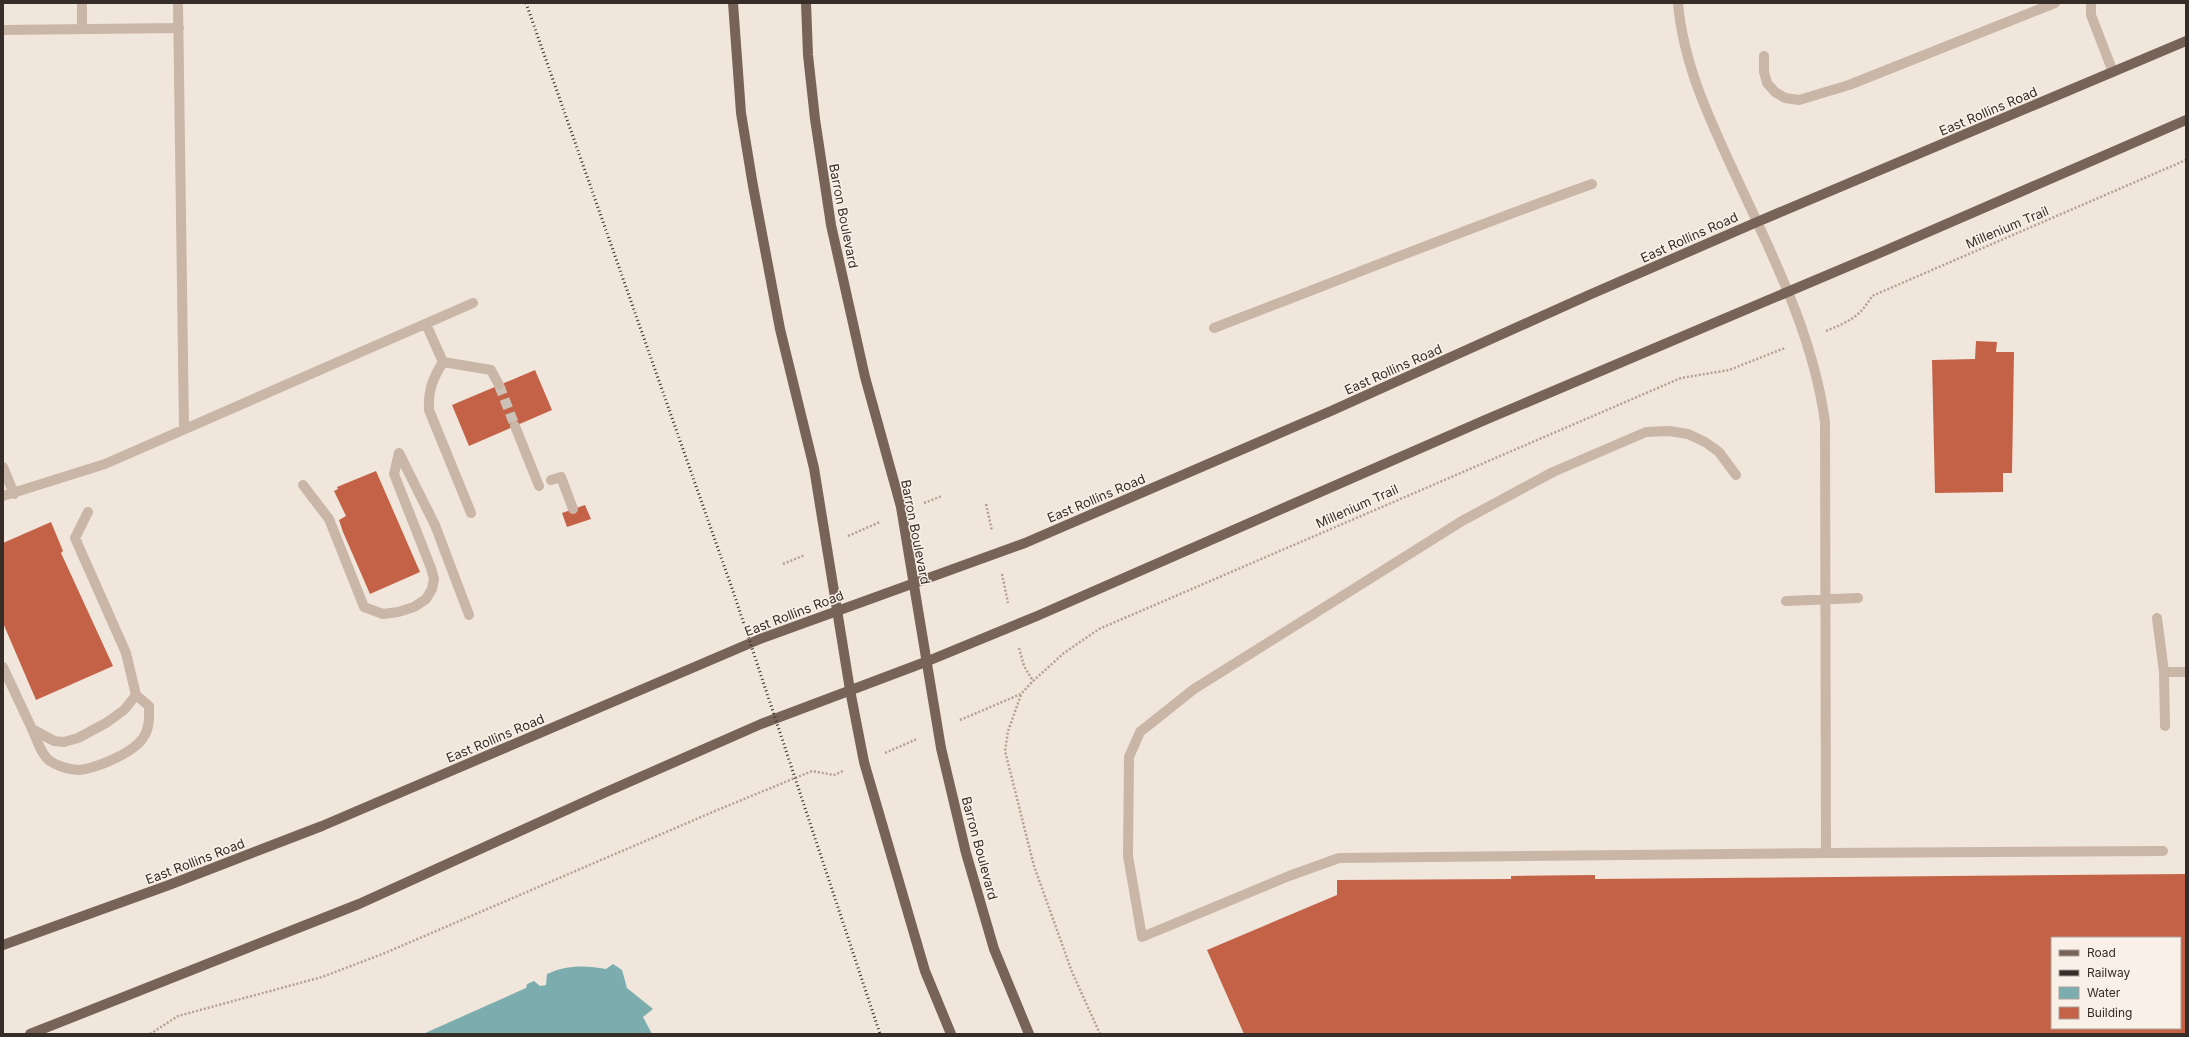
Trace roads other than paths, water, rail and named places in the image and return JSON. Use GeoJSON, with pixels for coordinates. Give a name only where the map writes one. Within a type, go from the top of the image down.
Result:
{"type":"FeatureCollection","features":[{"type":"Feature","properties":{"kind":"main road"},"geometry":{"type":"LineString","coordinates":[[733,3],[742,113],[752,186],[780,329],[814,468],[828,545],[850,690],[864,762],[925,971],[951,1034]]}},
{"type":"Feature","properties":{"kind":"main road","name":"Barron Boulevard"},"geometry":{"type":"LineString","coordinates":[[806,3],[808,55],[815,119],[831,225],[866,384],[902,513],[913,583],[928,661],[937,730],[966,853],[994,949],[1030,1034]]}},
{"type":"Feature","properties":{"kind":"main road","name":"East Rollins Road"},"geometry":{"type":"LineString","coordinates":[[3,945],[170,885],[322,826],[758,640],[997,553],[1331,411],[1589,295],[1757,222],[2186,41]]}},
{"type":"Feature","properties":{"kind":"main road"},"geometry":{"type":"LineString","coordinates":[[30,1034],[359,904],[761,724],[928,661],[1014,626],[1486,420],[2124,148],[2186,120]]}},
{"type":"Feature","properties":{"kind":"lane"},"geometry":{"type":"LineString","coordinates":[[82,3],[82,28]]}},
{"type":"Feature","properties":{"kind":"lane"},"geometry":{"type":"LineString","coordinates":[[178,3],[184,429]]}},
{"type":"Feature","properties":{"kind":"lane"},"geometry":{"type":"LineString","coordinates":[[1678,3],[1685,51],[1698,88],[1716,134],[1789,291],[1820,388],[1825,422],[1826,852]]}},
{"type":"Feature","properties":{"kind":"lane"},"geometry":{"type":"LineString","coordinates":[[1764,56],[1764,72],[1767,83],[1775,92],[1785,98],[1800,100],[1849,85],[2055,3]]}},
{"type":"Feature","properties":{"kind":"lane"},"geometry":{"type":"LineString","coordinates":[[2091,3],[2091,15],[2113,72]]}},
{"type":"Feature","properties":{"kind":"lane"},"geometry":{"type":"LineString","coordinates":[[3,30],[178,28]]}},
{"type":"Feature","properties":{"kind":"lane"},"geometry":{"type":"LineString","coordinates":[[1214,328],[1408,254],[1505,214],[1592,184]]}},
{"type":"Feature","properties":{"kind":"lane"},"geometry":{"type":"LineString","coordinates":[[3,496],[14,494],[105,464],[473,303]]}},
{"type":"Feature","properties":{"kind":"lane"},"geometry":{"type":"LineString","coordinates":[[426,324],[443,362]]}},
{"type":"Feature","properties":{"kind":"lane"},"geometry":{"type":"LineString","coordinates":[[443,362],[491,370],[499,385]]}},
{"type":"Feature","properties":{"kind":"lane"},"geometry":{"type":"LineString","coordinates":[[443,362],[432,380],[428,395],[429,410],[471,513]]}},
{"type":"Feature","properties":{"kind":"lane"},"geometry":{"type":"LineString","coordinates":[[515,426],[539,486]]}},
{"type":"Feature","properties":{"kind":"lane"},"geometry":{"type":"LineString","coordinates":[[1736,475],[1718,452],[1705,442],[1688,434],[1669,431],[1646,432],[1553,472],[1462,521],[1194,689],[1140,732],[1128,757],[1128,856],[1142,938],[1289,876],[1339,858],[1826,852],[2163,851]]}},
{"type":"Feature","properties":{"kind":"lane"},"geometry":{"type":"LineString","coordinates":[[303,485],[329,520],[364,607],[383,614],[398,612],[414,607],[426,598],[432,588],[434,579],[424,546],[394,474],[399,454],[435,525],[469,615]]}},
{"type":"Feature","properties":{"kind":"lane"},"geometry":{"type":"LineString","coordinates":[[3,468],[14,494]]}},
{"type":"Feature","properties":{"kind":"lane"},"geometry":{"type":"LineString","coordinates":[[551,480],[561,477],[573,509]]}},
{"type":"Feature","properties":{"kind":"lane"},"geometry":{"type":"LineString","coordinates":[[3,667],[48,760],[59,766],[78,770],[96,766],[135,748],[144,737],[150,721],[149,706],[136,695],[126,653],[75,538],[88,512]]}},
{"type":"Feature","properties":{"kind":"lane"},"geometry":{"type":"LineString","coordinates":[[1786,601],[1858,598]]}},
{"type":"Feature","properties":{"kind":"lane"},"geometry":{"type":"LineString","coordinates":[[2158,618],[2164,672],[2165,726]]}},
{"type":"Feature","properties":{"kind":"lane"},"geometry":{"type":"LineString","coordinates":[[2164,672],[2186,672]]}},
{"type":"Feature","properties":{"kind":"lane"},"geometry":{"type":"LineString","coordinates":[[32,729],[54,741],[64,742],[78,738],[106,723],[124,710],[136,695]]}},
{"type":"Feature","properties":{"kind":"water"},"geometry":{"type":"Polygon","coordinates":[[[613,964],[622,970],[627,988],[653,1009],[643,1017],[652,1034],[423,1034],[526,988],[527,984],[534,981],[540,986],[546,985],[547,974],[554,971],[568,967],[591,967],[606,969],[613,964]]]}},
{"type":"Feature","properties":{"kind":"tunnel"},"geometry":{"type":"LineString","coordinates":[[499,385],[515,426]]}},
{"type":"Feature","properties":{"kind":"railway"},"geometry":{"type":"LineString","coordinates":[[526,3],[734,594],[880,1034]]}}]}
